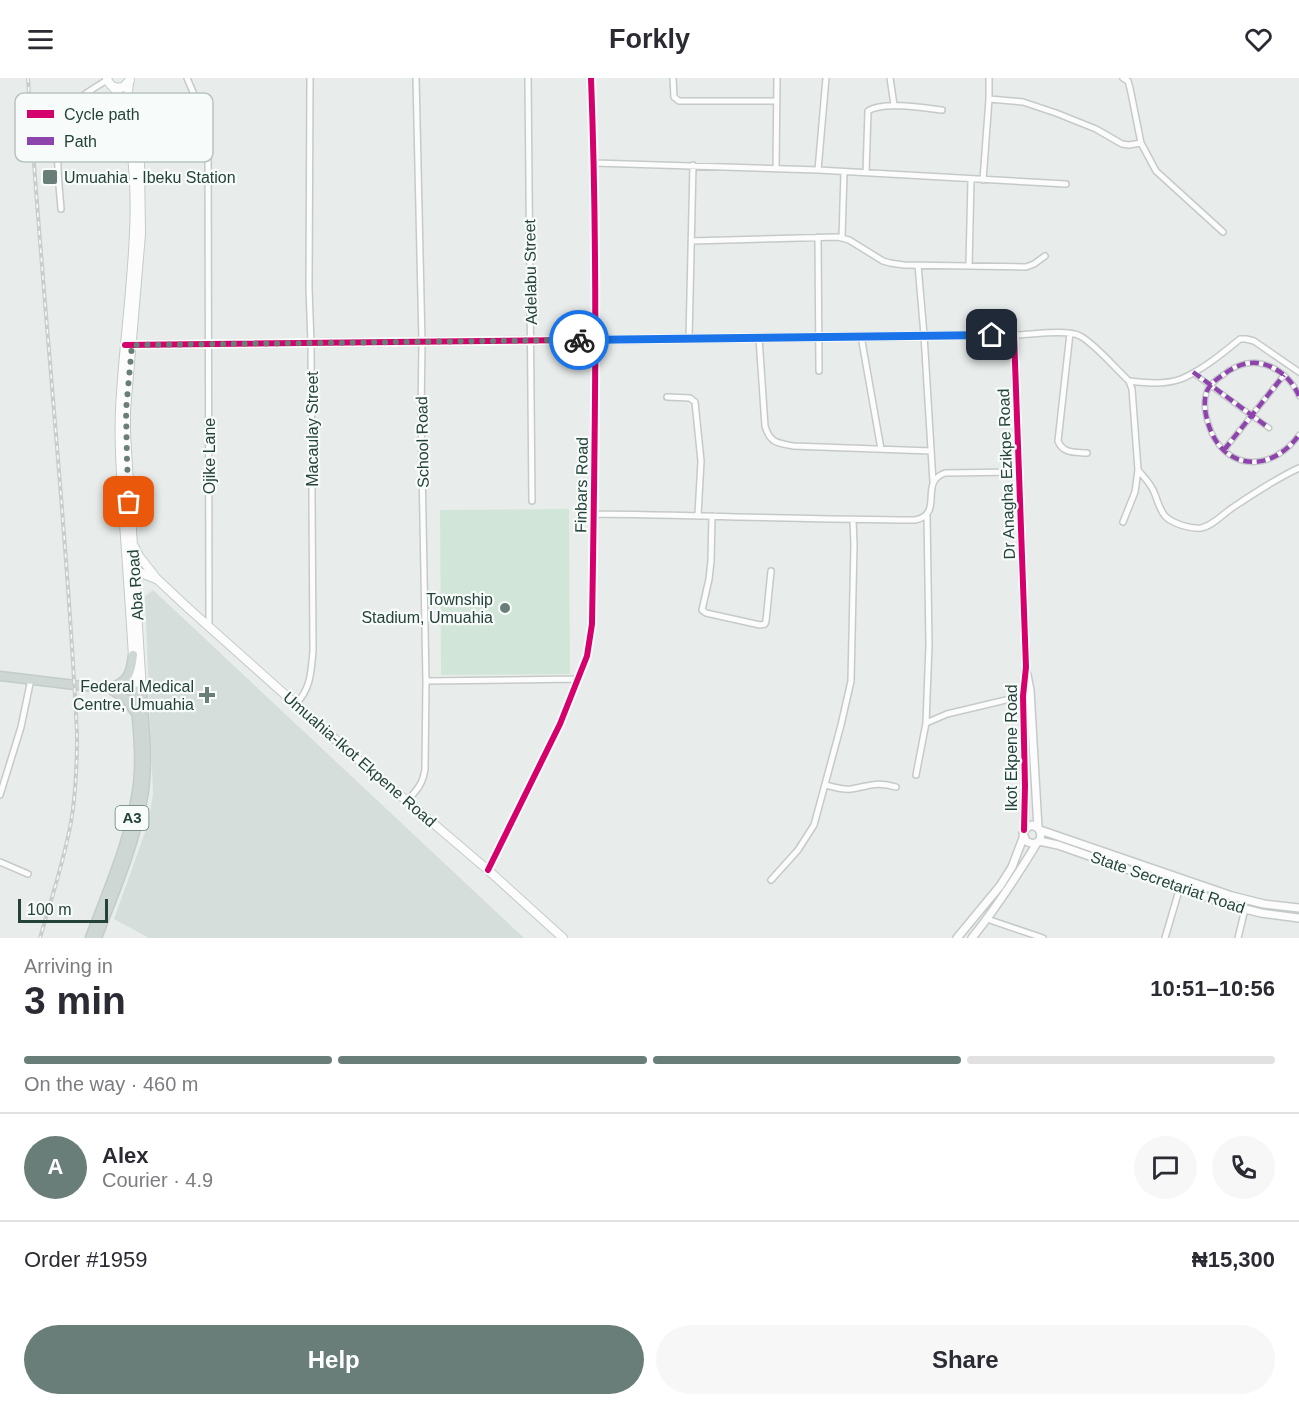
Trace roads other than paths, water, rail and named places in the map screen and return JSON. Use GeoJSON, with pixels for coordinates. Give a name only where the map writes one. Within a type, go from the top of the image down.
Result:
{"type":"FeatureCollection","features":[{"type":"Feature","properties":{"kind":"main road"},"geometry":{"type":"LineString","coordinates":[[109,81],[120,88],[127,85],[130,80]]}},
{"type":"Feature","properties":{"kind":"main road","name":"Aba Road"},"geometry":{"type":"LineString","coordinates":[[109,81],[118,93]]}},
{"type":"Feature","properties":{"kind":"main road","name":"Aba Road"},"geometry":{"type":"LineString","coordinates":[[97,938],[128,834],[137,797],[139,776],[135,582],[130,567],[132,542],[126,435],[133,254],[134,162]]}},
{"type":"Feature","properties":{"kind":"main road","name":"Aba Road"},"geometry":{"type":"LineString","coordinates":[[90,938],[134,836],[146,776],[146,753],[133,655],[130,567],[119,435],[120,410],[139,265],[141,199],[139,162]]}},
{"type":"Feature","properties":{"kind":"main road"},"geometry":{"type":"LineString","coordinates":[[132,542],[139,556],[157,579]]}},
{"type":"Feature","properties":{"kind":"main road"},"geometry":{"type":"LineString","coordinates":[[130,567],[145,563]]}},
{"type":"Feature","properties":{"kind":"main road"},"geometry":{"type":"LineString","coordinates":[[130,567],[157,579]]}},
{"type":"Feature","properties":{"kind":"main road"},"geometry":{"type":"LineString","coordinates":[[135,582],[139,576],[147,575]]}},
{"type":"Feature","properties":{"kind":"main road","name":"Umuahia-Ikot Ekpene Road"},"geometry":{"type":"LineString","coordinates":[[157,579],[563,938]]}},
{"type":"Feature","properties":{"kind":"main road"},"geometry":{"type":"LineString","coordinates":[[106,688],[119,684],[126,678],[132,665],[133,655]]}},
{"type":"Feature","properties":{"kind":"main road"},"geometry":{"type":"LineString","coordinates":[[0,676],[138,691]]}},
{"type":"Feature","properties":{"kind":"main road"},"geometry":{"type":"LineString","coordinates":[[106,688],[127,699],[137,720]]}},
{"type":"Feature","properties":{"kind":"street","name":"Ojike Lane"},"geometry":{"type":"LineString","coordinates":[[186,78],[193,93]]}},
{"type":"Feature","properties":{"kind":"street","name":"Macaulay Street"},"geometry":{"type":"LineString","coordinates":[[296,704],[309,684],[314,651],[309,288],[310,78]]}},
{"type":"Feature","properties":{"kind":"street","name":"School Road"},"geometry":{"type":"LineString","coordinates":[[407,801],[423,780],[426,681],[416,78]]}},
{"type":"Feature","properties":{"kind":"street","name":"Adelabu Street"},"geometry":{"type":"LineString","coordinates":[[528,78],[532,501]]}},
{"type":"Feature","properties":{"kind":"street","name":"Finbars Road"},"geometry":{"type":"LineString","coordinates":[[488,870],[560,724],[587,656],[592,624],[596,340],[591,78]]}},
{"type":"Feature","properties":{"kind":"street"},"geometry":{"type":"LineString","coordinates":[[673,78],[674,97],[679,101],[777,101]]}},
{"type":"Feature","properties":{"kind":"street"},"geometry":{"type":"LineString","coordinates":[[776,169],[777,78]]}},
{"type":"Feature","properties":{"kind":"street"},"geometry":{"type":"LineString","coordinates":[[819,170],[826,78]]}},
{"type":"Feature","properties":{"kind":"street"},"geometry":{"type":"LineString","coordinates":[[890,78],[894,105]]}},
{"type":"Feature","properties":{"kind":"street"},"geometry":{"type":"LineString","coordinates":[[983,180],[989,78]]}},
{"type":"Feature","properties":{"kind":"street"},"geometry":{"type":"LineString","coordinates":[[1123,78],[1128,81],[1130,88],[1141,143],[1156,171],[1223,232]]}},
{"type":"Feature","properties":{"kind":"street"},"geometry":{"type":"LineString","coordinates":[[86,93],[109,81]]}},
{"type":"Feature","properties":{"kind":"street"},"geometry":{"type":"LineString","coordinates":[[989,99],[1023,102],[1096,129],[1122,144],[1141,143]]}},
{"type":"Feature","properties":{"kind":"street"},"geometry":{"type":"LineString","coordinates":[[867,173],[868,111],[872,108],[894,105],[942,110]]}},
{"type":"Feature","properties":{"kind":"street"},"geometry":{"type":"LineString","coordinates":[[58,162],[61,208]]}},
{"type":"Feature","properties":{"kind":"street","name":"Ojike Lane"},"geometry":{"type":"LineString","coordinates":[[208,162],[209,627]]}},
{"type":"Feature","properties":{"kind":"street"},"geometry":{"type":"LineString","coordinates":[[594,163],[819,170],[1065,184]]}},
{"type":"Feature","properties":{"kind":"street"},"geometry":{"type":"LineString","coordinates":[[689,339],[693,165]]}},
{"type":"Feature","properties":{"kind":"street"},"geometry":{"type":"LineString","coordinates":[[842,238],[844,172]]}},
{"type":"Feature","properties":{"kind":"street"},"geometry":{"type":"LineString","coordinates":[[969,266],[971,179]]}},
{"type":"Feature","properties":{"kind":"street"},"geometry":{"type":"LineString","coordinates":[[818,237],[819,371]]}},
{"type":"Feature","properties":{"kind":"street"},"geometry":{"type":"LineString","coordinates":[[692,242],[842,238],[882,261],[904,265],[1026,267],[1045,256]]}},
{"type":"Feature","properties":{"kind":"street"},"geometry":{"type":"LineString","coordinates":[[594,514],[854,520],[923,519],[930,511],[934,478],[918,265]]}},
{"type":"Feature","properties":{"kind":"street"},"geometry":{"type":"LineString","coordinates":[[128,345],[1070,333],[1080,335],[1088,342],[1129,381],[1132,389],[1138,470],[1135,492],[1122,522]]}},
{"type":"Feature","properties":{"kind":"street"},"geometry":{"type":"LineString","coordinates":[[1070,333],[1058,441],[1060,447],[1066,451],[1087,453]]}},
{"type":"Feature","properties":{"kind":"street","name":"Dr Anagha Ezikpe Road"},"geometry":{"type":"LineString","coordinates":[[1014,335],[1026,667]]}},
{"type":"Feature","properties":{"kind":"street"},"geometry":{"type":"LineString","coordinates":[[861,336],[881,449]]}},
{"type":"Feature","properties":{"kind":"street"},"geometry":{"type":"LineString","coordinates":[[759,338],[765,426],[767,436],[773,441],[793,446],[931,451]]}},
{"type":"Feature","properties":{"kind":"street"},"geometry":{"type":"LineString","coordinates":[[1129,381],[1156,383],[1180,379],[1208,364],[1240,339],[1254,340],[1299,372]]}},
{"type":"Feature","properties":{"kind":"street"},"geometry":{"type":"LineString","coordinates":[[1299,396],[1296,388],[1284,375],[1259,363],[1244,364],[1225,373],[1207,391],[1205,400],[1205,415],[1211,434],[1224,450],[1242,460],[1248,462],[1268,460],[1284,452],[1299,435]]}},
{"type":"Feature","properties":{"kind":"street"},"geometry":{"type":"LineString","coordinates":[[1193,372],[1269,428]]}},
{"type":"Feature","properties":{"kind":"street"},"geometry":{"type":"LineString","coordinates":[[1224,450],[1284,375]]}},
{"type":"Feature","properties":{"kind":"street"},"geometry":{"type":"LineString","coordinates":[[667,397],[690,398],[695,402],[701,461],[698,515]]}},
{"type":"Feature","properties":{"kind":"street"},"geometry":{"type":"LineString","coordinates":[[1138,470],[1154,491],[1162,512],[1169,520],[1184,526],[1200,528],[1211,524],[1218,517],[1281,476],[1299,468]]}},
{"type":"Feature","properties":{"kind":"street"},"geometry":{"type":"LineString","coordinates":[[934,478],[945,474],[1020,472]]}},
{"type":"Feature","properties":{"kind":"street"},"geometry":{"type":"LineString","coordinates":[[916,775],[927,723],[929,645],[927,515]]}},
{"type":"Feature","properties":{"kind":"street"},"geometry":{"type":"LineString","coordinates":[[712,516],[710,570],[702,610],[706,614],[760,625],[765,624],[771,571]]}},
{"type":"Feature","properties":{"kind":"street"},"geometry":{"type":"LineString","coordinates":[[771,880],[798,850],[814,825],[851,681],[854,520]]}},
{"type":"Feature","properties":{"kind":"street"},"geometry":{"type":"LineString","coordinates":[[972,938],[1025,863],[1041,834],[1030,690],[1026,667]]}},
{"type":"Feature","properties":{"kind":"street","name":"Ikot Ekpene Road"},"geometry":{"type":"LineString","coordinates":[[957,938],[1000,886],[1012,867],[1023,834],[1025,786],[1023,696],[1026,667]]}},
{"type":"Feature","properties":{"kind":"street"},"geometry":{"type":"LineString","coordinates":[[0,795],[21,727],[31,679]]}},
{"type":"Feature","properties":{"kind":"street"},"geometry":{"type":"LineString","coordinates":[[426,681],[577,679]]}},
{"type":"Feature","properties":{"kind":"street"},"geometry":{"type":"LineString","coordinates":[[927,723],[947,714],[1023,696]]}},
{"type":"Feature","properties":{"kind":"street"},"geometry":{"type":"LineString","coordinates":[[826,785],[849,789],[883,783],[896,787]]}},
{"type":"Feature","properties":{"kind":"street"},"geometry":{"type":"LineString","coordinates":[[1038,842],[1029,843],[1023,834],[1026,828],[1032,825],[1232,896],[1264,904],[1299,908]]}},
{"type":"Feature","properties":{"kind":"street","name":"State Secretariat Road"},"geometry":{"type":"LineString","coordinates":[[1038,842],[1058,845],[1245,909],[1299,918]]}},
{"type":"Feature","properties":{"kind":"street"},"geometry":{"type":"LineString","coordinates":[[0,862],[28,874]]}},
{"type":"Feature","properties":{"kind":"street"},"geometry":{"type":"LineString","coordinates":[[1165,938],[1180,887]]}},
{"type":"Feature","properties":{"kind":"street"},"geometry":{"type":"LineString","coordinates":[[1238,938],[1245,909]]}},
{"type":"Feature","properties":{"kind":"street"},"geometry":{"type":"LineString","coordinates":[[987,919],[1042,938]]}},
{"type":"Feature","properties":{"kind":"railway"},"geometry":{"type":"LineString","coordinates":[[28,78],[29,93]]}},
{"type":"Feature","properties":{"kind":"railway"},"geometry":{"type":"LineString","coordinates":[[34,162],[67,570],[77,734],[76,778],[71,822],[40,938]]}},
{"type":"Feature","properties":{"kind":"place","name":"Umuahia - Ibeku Station"},"geometry":{"type":"Point","coordinates":[50,177]}},
{"type":"Feature","properties":{"kind":"place","name":"Township Stadium, Umuahia"},"geometry":{"type":"Point","coordinates":[505,608]}},
{"type":"Feature","properties":{"kind":"place","name":"Federal Medical Centre, Umuahia"},"geometry":{"type":"Point","coordinates":[207,695]}}]}
